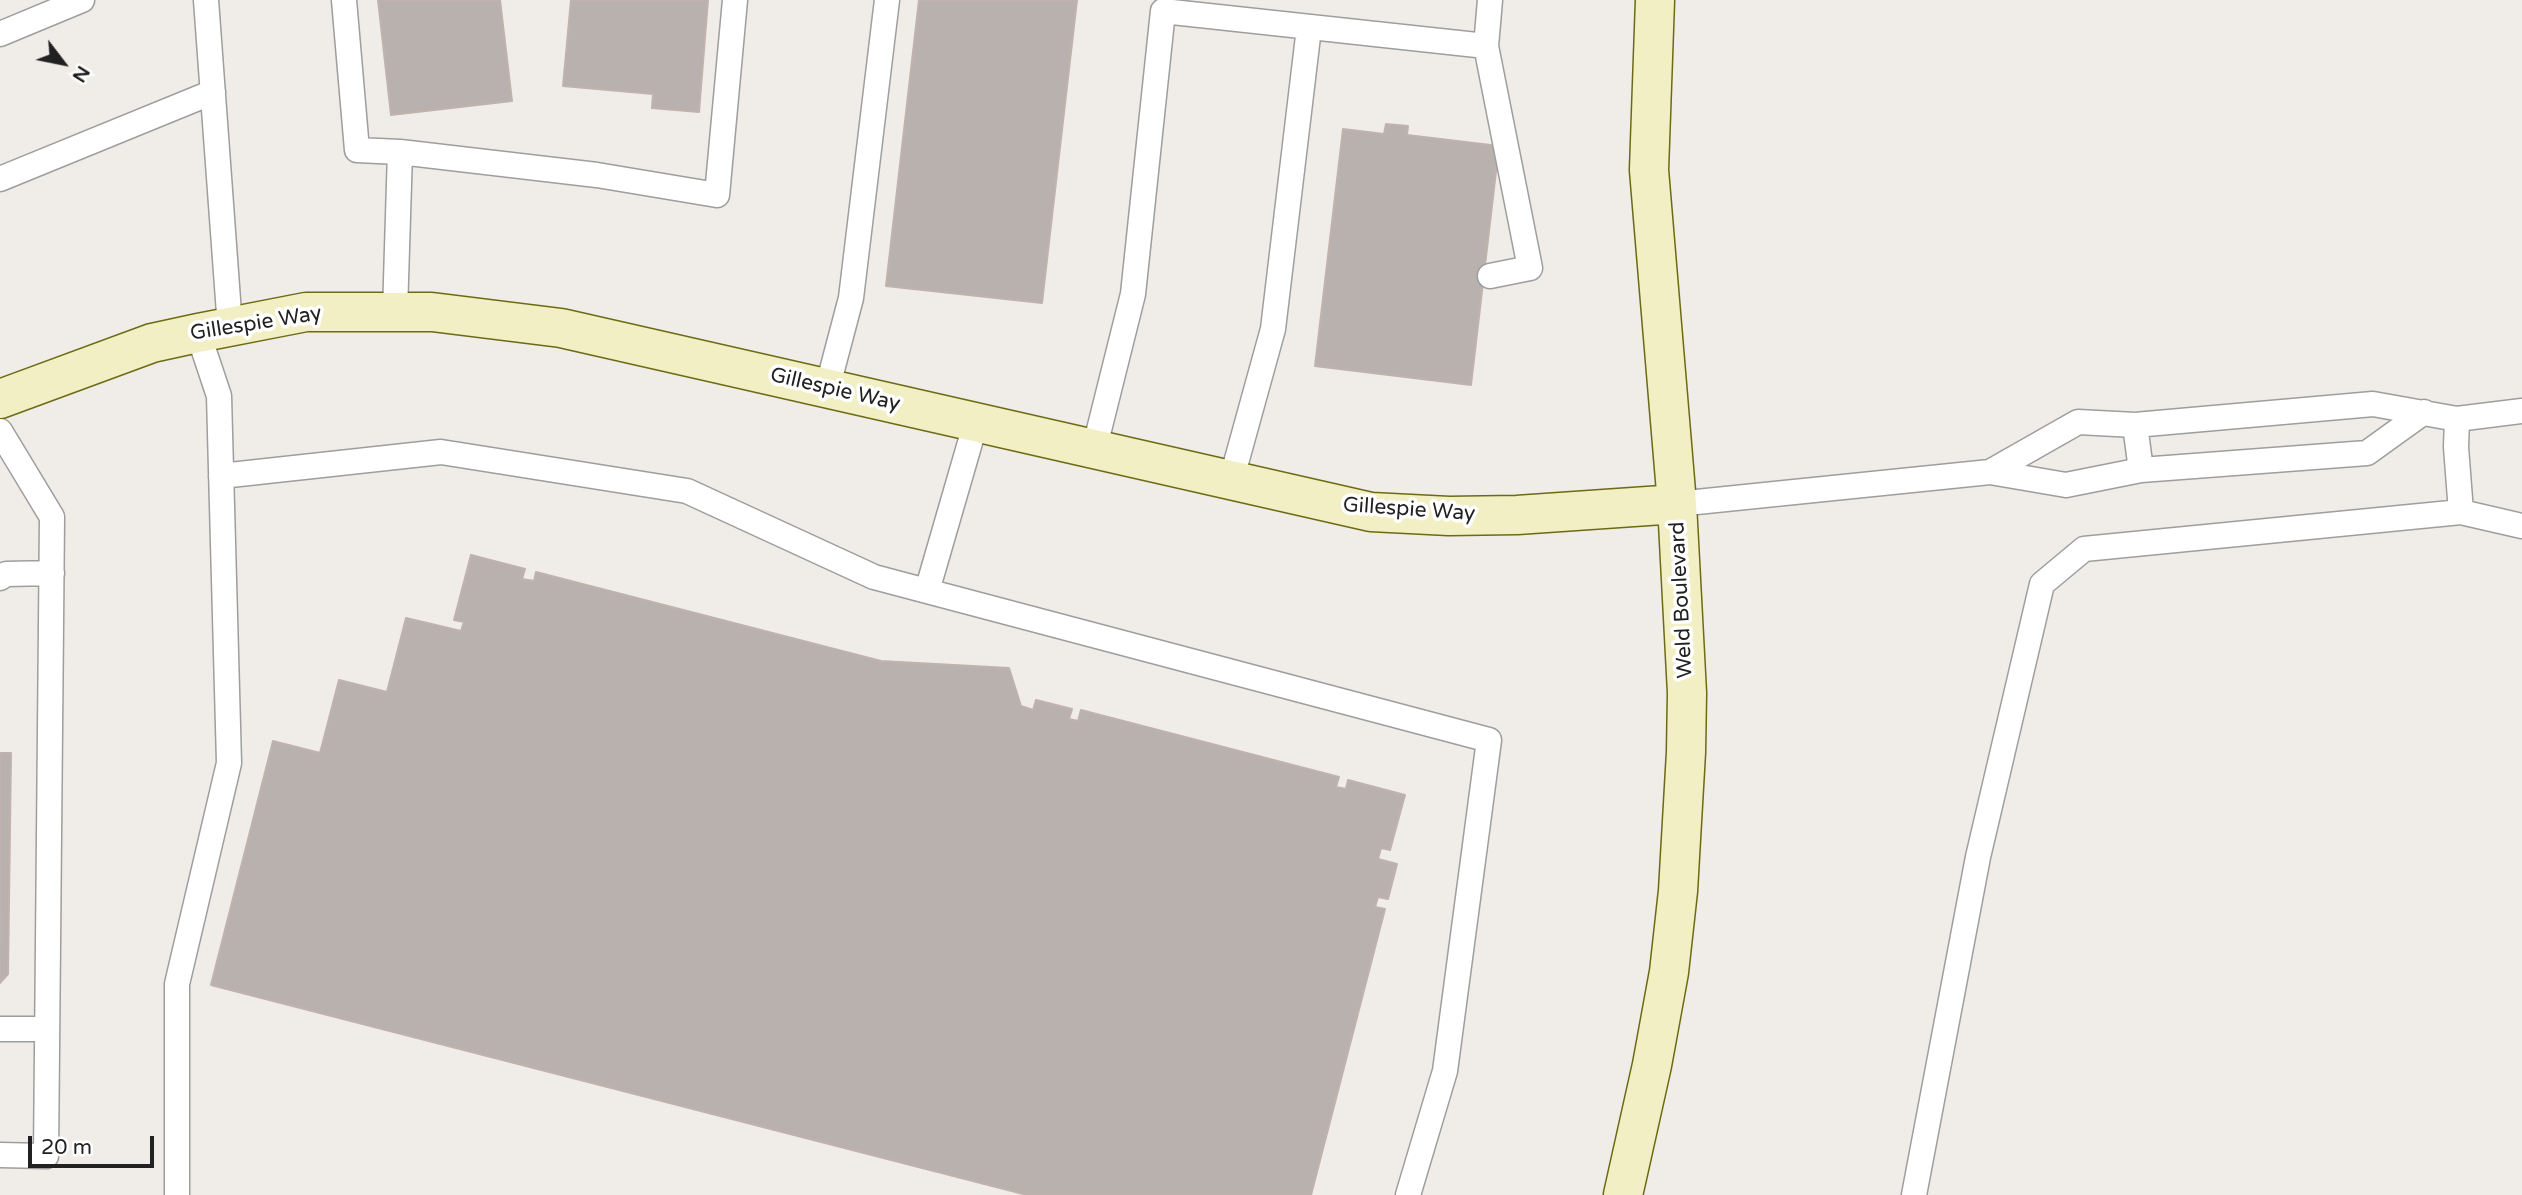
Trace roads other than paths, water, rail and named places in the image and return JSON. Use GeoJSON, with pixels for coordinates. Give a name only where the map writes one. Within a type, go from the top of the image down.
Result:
{"type":"FeatureCollection","features":[{"type":"Feature","properties":{"kind":"street","name":"Weld Boulevard"},"geometry":{"type":"LineString","coordinates":[[1623,1195],[1657,1038],[1668,972],[1678,891],[1686,752],[1687,693],[1677,504],[1649,170],[1655,0]]}},
{"type":"Feature","properties":{"kind":"street","name":"Gillespie Way"},"geometry":{"type":"LineString","coordinates":[[0,399],[152,343],[214,330],[306,312],[432,312],[561,328],[1349,508],[1399,514],[1517,515],[1677,504]]}},
{"type":"Feature","properties":{"kind":"lane"},"geometry":{"type":"LineString","coordinates":[[0,34],[82,0]]}},
{"type":"Feature","properties":{"kind":"lane"},"geometry":{"type":"LineString","coordinates":[[177,1195],[177,984],[229,763],[219,396],[214,330],[213,92],[206,0]]}},
{"type":"Feature","properties":{"kind":"lane"},"geometry":{"type":"LineString","coordinates":[[344,0],[357,150],[400,152],[597,174],[717,195],[734,0]]}},
{"type":"Feature","properties":{"kind":"lane"},"geometry":{"type":"LineString","coordinates":[[827,389],[851,298],[887,0]]}},
{"type":"Feature","properties":{"kind":"lane"},"geometry":{"type":"LineString","coordinates":[[1490,0],[1486,46],[1530,268],[1490,276]]}},
{"type":"Feature","properties":{"kind":"lane"},"geometry":{"type":"LineString","coordinates":[[1094,450],[1133,294],[1163,11],[1486,46]]}},
{"type":"Feature","properties":{"kind":"lane"},"geometry":{"type":"LineString","coordinates":[[1231,481],[1273,329],[1309,28]]}},
{"type":"Feature","properties":{"kind":"lane"},"geometry":{"type":"LineString","coordinates":[[0,178],[213,92]]}},
{"type":"Feature","properties":{"kind":"lane"},"geometry":{"type":"LineString","coordinates":[[395,312],[400,152]]}},
{"type":"Feature","properties":{"kind":"lane"},"geometry":{"type":"LineString","coordinates":[[1990,472],[2078,422],[2135,425],[2372,404],[2457,419],[2522,411]]}},
{"type":"Feature","properties":{"kind":"lane"},"geometry":{"type":"LineString","coordinates":[[1677,504],[1990,472],[2066,485],[2141,470],[2367,453],[2424,412]]}},
{"type":"Feature","properties":{"kind":"lane"},"geometry":{"type":"LineString","coordinates":[[2457,419],[2456,447],[2461,512]]}},
{"type":"Feature","properties":{"kind":"lane"},"geometry":{"type":"LineString","coordinates":[[927,591],[976,422]]}},
{"type":"Feature","properties":{"kind":"lane"},"geometry":{"type":"LineString","coordinates":[[2135,425],[2141,470]]}},
{"type":"Feature","properties":{"kind":"lane"},"geometry":{"type":"LineString","coordinates":[[0,431],[52,517],[46,1156],[0,1155]]}},
{"type":"Feature","properties":{"kind":"lane"},"geometry":{"type":"LineString","coordinates":[[221,476],[441,452],[687,491],[874,577],[1489,740],[1445,1071],[1409,1195]]}},
{"type":"Feature","properties":{"kind":"lane"},"geometry":{"type":"LineString","coordinates":[[1913,1195],[1979,857],[2042,584],[2084,549],[2461,512],[2522,526]]}},
{"type":"Feature","properties":{"kind":"lane"},"geometry":{"type":"LineString","coordinates":[[0,578],[6,574],[52,573]]}},
{"type":"Feature","properties":{"kind":"lane"},"geometry":{"type":"LineString","coordinates":[[0,1029],[47,1029]]}}]}
